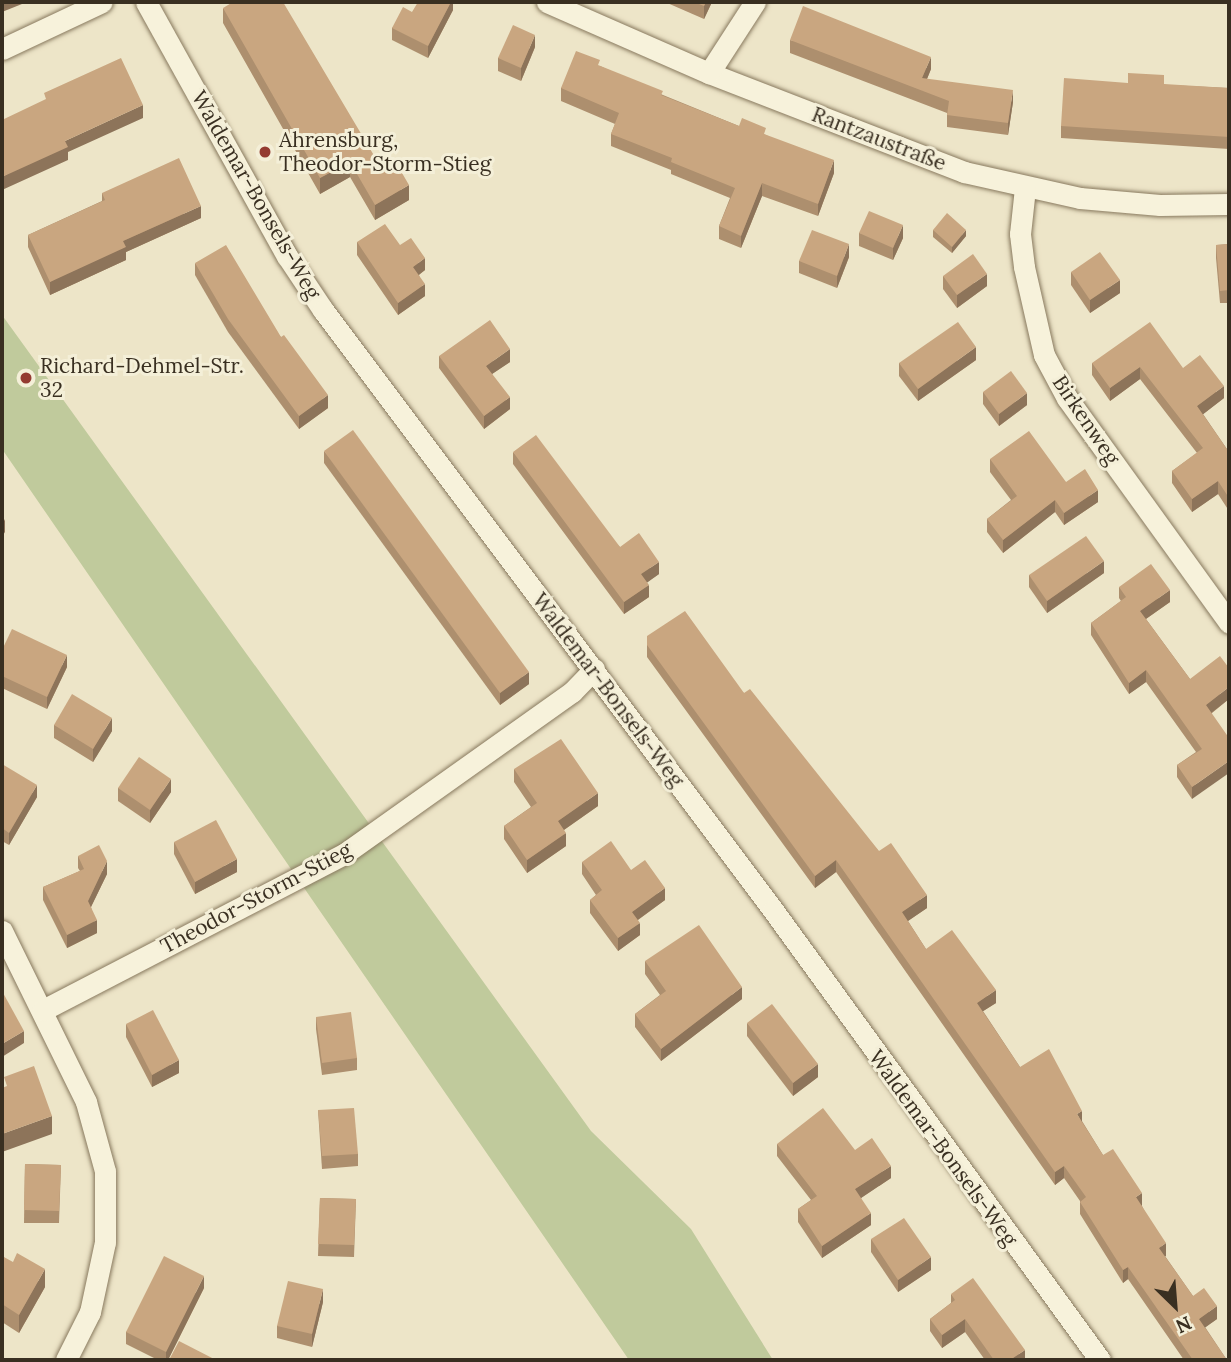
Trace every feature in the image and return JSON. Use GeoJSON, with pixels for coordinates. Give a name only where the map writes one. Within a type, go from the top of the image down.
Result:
{"type":"FeatureCollection","features":[{"type":"Feature","properties":{"kind":"street"},"geometry":{"type":"LineString","coordinates":[[2,49],[102,2]]}},
{"type":"Feature","properties":{"kind":"street","name":"Rantzaustraße"},"geometry":{"type":"LineString","coordinates":[[547,2],[709,73],[964,172],[1024,188],[1160,205],[1229,204]]}},
{"type":"Feature","properties":{"kind":"street"},"geometry":{"type":"LineString","coordinates":[[709,73],[755,2]]}},
{"type":"Feature","properties":{"kind":"street","name":"Waldemar-Bonsels-Weg"},"geometry":{"type":"LineString","coordinates":[[156,6],[287,256],[323,310],[594,669],[1100,1360]]}},
{"type":"Feature","properties":{"kind":"street","name":"Birkenweg"},"geometry":{"type":"LineString","coordinates":[[1024,188],[1020,234],[1024,267],[1044,355],[1067,397],[1229,623]]}},
{"type":"Feature","properties":{"kind":"street","name":"Theodor-Storm-Stieg"},"geometry":{"type":"LineString","coordinates":[[43,1010],[344,855],[554,705],[594,669]]}},
{"type":"Feature","properties":{"kind":"street"},"geometry":{"type":"LineString","coordinates":[[2,930],[86,1102],[105,1171],[105,1242],[90,1312],[66,1360]]}},
{"type":"Feature","properties":{"kind":"green space"},"geometry":{"type":"Polygon","coordinates":[[[2,315],[591,1131],[691,1229],[773,1360],[629,1360],[2,449],[2,315]]]}},
{"type":"Feature","properties":{"kind":"building"},"geometry":{"type":"Polygon","coordinates":[[[233,2],[283,2],[382,169],[395,161],[409,185],[375,205],[350,162],[320,178],[223,8],[233,2]]]}},
{"type":"Feature","properties":{"kind":"building"},"geometry":{"type":"Polygon","coordinates":[[[418,2],[451,2],[428,46],[392,28],[403,7],[412,12],[418,2]]]}},
{"type":"Feature","properties":{"kind":"building"},"geometry":{"type":"Polygon","coordinates":[[[803,6],[931,57],[922,78],[1013,90],[1008,123],[947,115],[949,101],[790,40],[803,6]]]}},
{"type":"Feature","properties":{"kind":"building"},"geometry":{"type":"Polygon","coordinates":[[[513,25],[535,35],[521,68],[498,58],[513,25]]]}},
{"type":"Feature","properties":{"kind":"building"},"geometry":{"type":"Polygon","coordinates":[[[576,51],[600,60],[598,65],[663,91],[661,95],[739,126],[742,118],[766,128],[764,134],[834,160],[818,204],[762,183],[741,236],[719,226],[735,188],[671,162],[672,158],[611,134],[619,113],[561,88],[576,51]]]}},
{"type":"Feature","properties":{"kind":"building"},"geometry":{"type":"Polygon","coordinates":[[[121,58],[143,105],[65,141],[68,147],[2,177],[2,120],[46,99],[44,93],[121,58]]]}},
{"type":"Feature","properties":{"kind":"building"},"geometry":{"type":"Polygon","coordinates":[[[1128,73],[1164,75],[1164,84],[1229,88],[1229,137],[1061,126],[1064,78],[1128,83],[1128,73]]]}},
{"type":"Feature","properties":{"kind":"building"},"geometry":{"type":"Polygon","coordinates":[[[179,158],[201,206],[123,241],[126,247],[50,282],[28,235],[105,200],[102,193],[179,158]]]}},
{"type":"Feature","properties":{"kind":"building"},"geometry":{"type":"Polygon","coordinates":[[[869,211],[903,225],[893,248],[859,233],[869,211]]]}},
{"type":"Feature","properties":{"kind":"building"},"geometry":{"type":"Polygon","coordinates":[[[947,213],[966,230],[952,247],[933,230],[947,213]]]}},
{"type":"Feature","properties":{"kind":"building"},"geometry":{"type":"Polygon","coordinates":[[[385,224],[400,245],[411,238],[425,258],[413,267],[425,284],[398,303],[357,242],[385,224]]]}},
{"type":"Feature","properties":{"kind":"building"},"geometry":{"type":"Polygon","coordinates":[[[812,230],[849,244],[837,276],[799,261],[812,230]]]}},
{"type":"Feature","properties":{"kind":"building"},"geometry":{"type":"Polygon","coordinates":[[[1229,244],[1229,290],[1220,291],[1216,245],[1229,244]]]}},
{"type":"Feature","properties":{"kind":"building"},"geometry":{"type":"Polygon","coordinates":[[[226,245],[281,337],[284,335],[328,395],[299,416],[228,319],[195,263],[226,245]]]}},
{"type":"Feature","properties":{"kind":"building"},"geometry":{"type":"Polygon","coordinates":[[[1100,252],[1120,280],[1090,300],[1071,272],[1100,252]]]}},
{"type":"Feature","properties":{"kind":"building"},"geometry":{"type":"Polygon","coordinates":[[[973,254],[987,274],[957,295],[943,276],[973,254]]]}},
{"type":"Feature","properties":{"kind":"building"},"geometry":{"type":"Polygon","coordinates":[[[490,320],[510,349],[486,366],[510,397],[484,416],[439,356],[490,320]]]}},
{"type":"Feature","properties":{"kind":"building"},"geometry":{"type":"Polygon","coordinates":[[[958,322],[976,347],[918,389],[899,363],[958,322]]]}},
{"type":"Feature","properties":{"kind":"building"},"geometry":{"type":"Polygon","coordinates":[[[1150,322],[1183,368],[1200,355],[1224,386],[1197,406],[1229,452],[1229,498],[1218,481],[1192,499],[1172,471],[1203,448],[1140,367],[1110,388],[1092,363],[1150,322]]]}},
{"type":"Feature","properties":{"kind":"building"},"geometry":{"type":"Polygon","coordinates":[[[1011,371],[1027,393],[999,414],[983,392],[1011,371]]]}},
{"type":"Feature","properties":{"kind":"building"},"geometry":{"type":"Polygon","coordinates":[[[353,430],[529,672],[500,693],[324,451],[353,430]]]}},
{"type":"Feature","properties":{"kind":"building"},"geometry":{"type":"Polygon","coordinates":[[[1029,431],[1066,482],[1085,469],[1098,490],[1064,513],[1055,500],[1003,540],[987,519],[1017,496],[990,459],[1029,431]]]}},
{"type":"Feature","properties":{"kind":"building"},"geometry":{"type":"Polygon","coordinates":[[[536,435],[620,547],[639,533],[659,562],[641,574],[649,585],[624,602],[513,452],[536,435]]]}},
{"type":"Feature","properties":{"kind":"building"},"geometry":{"type":"Polygon","coordinates":[[[1086,536],[1104,561],[1047,601],[1029,575],[1086,536]]]}},
{"type":"Feature","properties":{"kind":"building"},"geometry":{"type":"Polygon","coordinates":[[[1151,564],[1170,590],[1140,611],[1190,679],[1220,656],[1229,668],[1229,687],[1206,705],[1229,738],[1229,761],[1192,787],[1177,765],[1202,749],[1146,670],[1129,683],[1091,623],[1126,597],[1119,587],[1151,564]]]}},
{"type":"Feature","properties":{"kind":"building"},"geometry":{"type":"Polygon","coordinates":[[[685,611],[744,693],[750,689],[879,851],[891,843],[927,895],[902,912],[926,949],[952,930],[996,990],[977,1003],[1020,1067],[1049,1049],[1082,1111],[1077,1114],[1103,1155],[1113,1149],[1142,1193],[1136,1197],[1166,1243],[1159,1248],[1193,1296],[1204,1288],[1217,1306],[1199,1319],[1227,1360],[1193,1360],[1128,1267],[1123,1270],[1080,1202],[1086,1197],[1064,1166],[1055,1172],[836,860],[815,876],[647,645],[647,636],[685,611]]]}},
{"type":"Feature","properties":{"kind":"building"},"geometry":{"type":"Polygon","coordinates":[[[12,629],[67,655],[47,697],[2,676],[2,650],[12,629]]]}},
{"type":"Feature","properties":{"kind":"building"},"geometry":{"type":"Polygon","coordinates":[[[72,694],[112,718],[93,749],[54,725],[72,694]]]}},
{"type":"Feature","properties":{"kind":"building"},"geometry":{"type":"Polygon","coordinates":[[[561,739],[598,793],[558,821],[566,833],[527,860],[504,826],[537,803],[514,769],[561,739]]]}},
{"type":"Feature","properties":{"kind":"building"},"geometry":{"type":"Polygon","coordinates":[[[139,757],[171,779],[150,810],[118,788],[139,757]]]}},
{"type":"Feature","properties":{"kind":"building"},"geometry":{"type":"Polygon","coordinates":[[[2,764],[37,785],[9,833],[2,828],[2,764]]]}},
{"type":"Feature","properties":{"kind":"building"},"geometry":{"type":"Polygon","coordinates":[[[216,820],[237,859],[195,882],[174,842],[216,820]]]}},
{"type":"Feature","properties":{"kind":"building"},"geometry":{"type":"Polygon","coordinates":[[[611,841],[631,870],[645,860],[665,888],[632,912],[640,923],[618,938],[590,900],[602,890],[582,862],[611,841]]]}},
{"type":"Feature","properties":{"kind":"building"},"geometry":{"type":"Polygon","coordinates":[[[99,845],[107,861],[88,901],[97,920],[67,935],[43,887],[84,869],[78,856],[99,845]]]}},
{"type":"Feature","properties":{"kind":"building"},"geometry":{"type":"Polygon","coordinates":[[[699,925],[742,987],[661,1049],[635,1014],[666,991],[645,961],[699,925]]]}},
{"type":"Feature","properties":{"kind":"building"},"geometry":{"type":"Polygon","coordinates":[[[2,991],[24,1031],[2,1044],[2,991]]]}},
{"type":"Feature","properties":{"kind":"building"},"geometry":{"type":"Polygon","coordinates":[[[772,1004],[818,1064],[793,1083],[747,1023],[772,1004]]]}},
{"type":"Feature","properties":{"kind":"building"},"geometry":{"type":"Polygon","coordinates":[[[153,1010],[179,1060],[152,1075],[126,1024],[153,1010]]]}},
{"type":"Feature","properties":{"kind":"building"},"geometry":{"type":"Polygon","coordinates":[[[351,1012],[357,1058],[322,1063],[316,1017],[351,1012]]]}},
{"type":"Feature","properties":{"kind":"building"},"geometry":{"type":"Polygon","coordinates":[[[34,1066],[52,1116],[2,1134],[2,1088],[7,1086],[4,1077],[34,1066]]]}},
{"type":"Feature","properties":{"kind":"building"},"geometry":{"type":"Polygon","coordinates":[[[354,1108],[358,1154],[322,1156],[318,1110],[354,1108]]]}},
{"type":"Feature","properties":{"kind":"building"},"geometry":{"type":"Polygon","coordinates":[[[823,1108],[855,1150],[872,1138],[891,1166],[855,1189],[871,1213],[822,1246],[798,1209],[817,1196],[777,1144],[823,1108]]]}},
{"type":"Feature","properties":{"kind":"building"},"geometry":{"type":"Polygon","coordinates":[[[25,1164],[61,1165],[59,1211],[24,1210],[25,1164]]]}},
{"type":"Feature","properties":{"kind":"building"},"geometry":{"type":"Polygon","coordinates":[[[320,1198],[356,1199],[354,1245],[318,1244],[320,1198]]]}},
{"type":"Feature","properties":{"kind":"building"},"geometry":{"type":"Polygon","coordinates":[[[904,1218],[931,1257],[898,1280],[871,1239],[904,1218]]]}},
{"type":"Feature","properties":{"kind":"building"},"geometry":{"type":"Polygon","coordinates":[[[17,1253],[45,1269],[19,1315],[2,1304],[2,1256],[13,1262],[17,1253]]]}},
{"type":"Feature","properties":{"kind":"building"},"geometry":{"type":"Polygon","coordinates":[[[164,1256],[204,1276],[166,1352],[126,1332],[164,1256]]]}},
{"type":"Feature","properties":{"kind":"building"},"geometry":{"type":"Polygon","coordinates":[[[973,1278],[1025,1350],[1010,1360],[994,1360],[965,1319],[942,1335],[930,1319],[955,1300],[951,1294],[973,1278]]]}},
{"type":"Feature","properties":{"kind":"building"},"geometry":{"type":"Polygon","coordinates":[[[288,1281],[323,1289],[312,1334],[277,1326],[288,1281]]]}},
{"type":"Feature","properties":{"kind":"building"},"geometry":{"type":"Polygon","coordinates":[[[179,1341],[216,1360],[169,1360],[179,1341]]]}},
{"type":"Feature","properties":{"kind":"place","name":"Ahrensburg, Theodor-Storm-Stieg"},"geometry":{"type":"Point","coordinates":[265,152]}},
{"type":"Feature","properties":{"kind":"place","name":"Richard-Dehmel-Str. 32"},"geometry":{"type":"Point","coordinates":[26,378]}}]}
